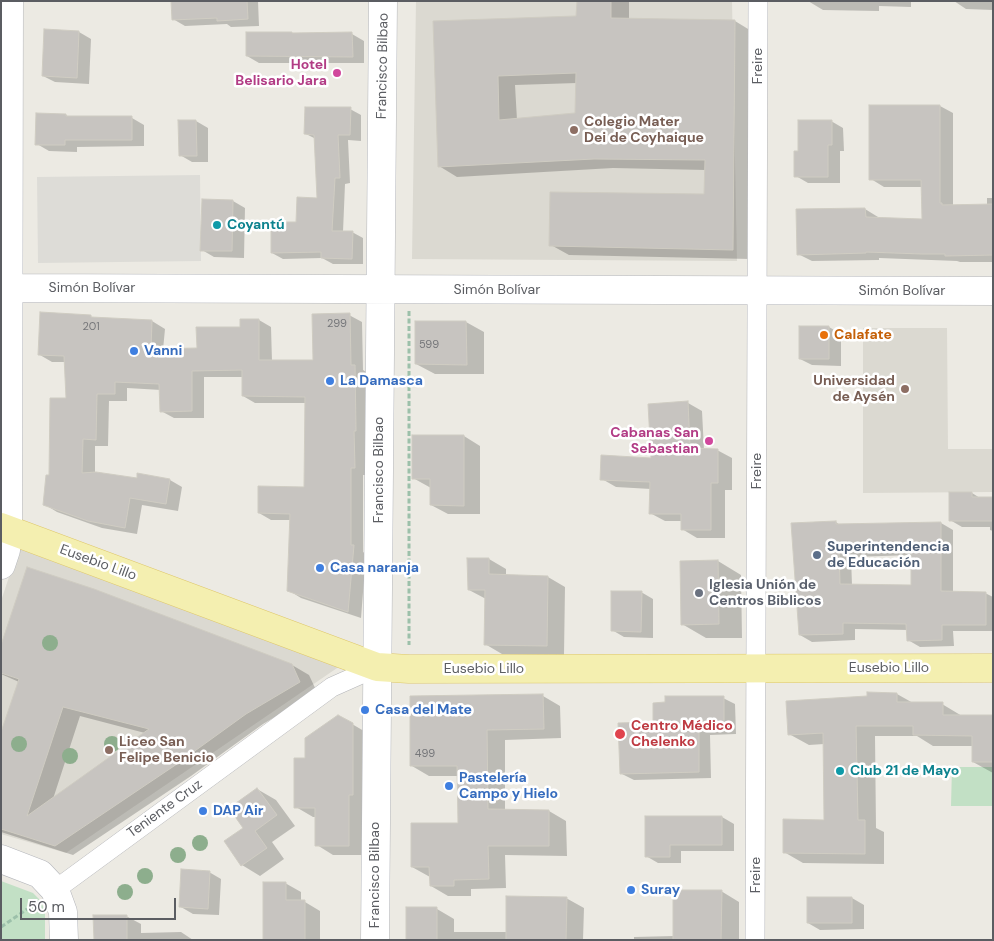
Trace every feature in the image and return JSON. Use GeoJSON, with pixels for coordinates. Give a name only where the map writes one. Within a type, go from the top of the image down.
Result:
{"type":"FeatureCollection","features":[{"type":"Feature","properties":{"kind":"main road","name":"Eusebio Lillo"},"geometry":{"type":"LineString","coordinates":[[4,528],[377,667],[993,668]]}},
{"type":"Feature","properties":{"kind":"street"},"geometry":{"type":"LineString","coordinates":[[1,565],[6,550],[4,528],[5,288],[9,1]]}},
{"type":"Feature","properties":{"kind":"street","name":"Francisco Bilbao"},"geometry":{"type":"LineString","coordinates":[[375,940],[383,1]]}},
{"type":"Feature","properties":{"kind":"street","name":"Freire"},"geometry":{"type":"LineString","coordinates":[[755,940],[758,1]]}},
{"type":"Feature","properties":{"kind":"street","name":"Simón Bolívar"},"geometry":{"type":"LineString","coordinates":[[5,288],[993,291]]}},
{"type":"Feature","properties":{"kind":"street","name":"Teniente Cruz"},"geometry":{"type":"LineString","coordinates":[[55,890],[332,687],[377,667]]}},
{"type":"Feature","properties":{"kind":"street"},"geometry":{"type":"LineString","coordinates":[[1,859],[40,874],[55,890],[63,912],[64,940]]}},
{"type":"Feature","properties":{"kind":"path"},"geometry":{"type":"LineString","coordinates":[[409,290],[410,668]]}},
{"type":"Feature","properties":{"kind":"path"},"geometry":{"type":"LineString","coordinates":[[1,927],[55,890]]}},
{"type":"Feature","properties":{"kind":"shaded area","name":"Colegio Mater Dei de Coyhaique"},"geometry":{"type":"Polygon","coordinates":[[[416,1],[732,1],[737,261],[412,259],[416,1]]]}},
{"type":"Feature","properties":{"kind":"shaded area"},"geometry":{"type":"Polygon","coordinates":[[[200,175],[201,261],[38,263],[37,177],[200,175]]]}},
{"type":"Feature","properties":{"kind":"shaded area","name":"Universidad de Aysén"},"geometry":{"type":"Polygon","coordinates":[[[863,328],[947,328],[948,449],[993,449],[993,492],[863,493],[863,328]]]}},
{"type":"Feature","properties":{"kind":"shaded area","name":"Liceo San Felipe Benicio"},"geometry":{"type":"Polygon","coordinates":[[[20,544],[340,666],[66,853],[1,834],[1,601],[20,544]]]}},
{"type":"Feature","properties":{"kind":"green space"},"geometry":{"type":"Polygon","coordinates":[[[952,767],[993,767],[993,806],[951,806],[952,767]]]}},
{"type":"Feature","properties":{"kind":"green space"},"geometry":{"type":"Polygon","coordinates":[[[1,881],[33,893],[39,899],[45,910],[45,940],[1,940],[1,881]]]}},
{"type":"Feature","properties":{"kind":"building"},"geometry":{"type":"Polygon","coordinates":[[[171,1],[247,1],[248,19],[217,21],[217,18],[172,20],[171,1]]]}},
{"type":"Feature","properties":{"kind":"building","name":"Colegio Mater Dei de Coyhaique"},"geometry":{"type":"Polygon","coordinates":[[[577,1],[611,1],[611,18],[735,20],[733,250],[549,246],[550,192],[704,194],[705,160],[594,159],[438,167],[433,21],[576,16],[577,1]],[[576,73],[498,76],[499,120],[575,113],[576,73]]]}},
{"type":"Feature","properties":{"kind":"building"},"geometry":{"type":"Polygon","coordinates":[[[44,29],[79,31],[77,78],[42,76],[44,29]]]}},
{"type":"Feature","properties":{"kind":"building"},"geometry":{"type":"Polygon","coordinates":[[[246,32],[352,32],[353,57],[246,56],[246,32]]]}},
{"type":"Feature","properties":{"kind":"building"},"geometry":{"type":"Polygon","coordinates":[[[869,105],[940,105],[940,203],[942,205],[993,204],[993,255],[945,256],[945,254],[866,252],[797,255],[796,209],[865,208],[866,217],[922,219],[921,180],[869,180],[869,105]]]}},
{"type":"Feature","properties":{"kind":"building"},"geometry":{"type":"Polygon","coordinates":[[[305,107],[351,107],[350,135],[338,135],[340,178],[335,178],[332,231],[353,231],[352,259],[321,258],[321,252],[271,253],[271,222],[296,222],[297,197],[317,198],[314,135],[304,134],[305,107]]]}},
{"type":"Feature","properties":{"kind":"building"},"geometry":{"type":"Polygon","coordinates":[[[36,113],[66,114],[66,116],[132,116],[132,140],[65,140],[65,145],[35,145],[36,113]]]}},
{"type":"Feature","properties":{"kind":"building"},"geometry":{"type":"Polygon","coordinates":[[[178,120],[196,120],[197,156],[179,156],[178,120]]]}},
{"type":"Feature","properties":{"kind":"building"},"geometry":{"type":"Polygon","coordinates":[[[798,120],[832,120],[832,145],[828,145],[828,177],[794,177],[794,151],[798,151],[798,120]]]}},
{"type":"Feature","properties":{"kind":"building","name":"Coyantú"},"geometry":{"type":"Polygon","coordinates":[[[202,199],[233,200],[232,251],[200,251],[202,199]]]}},
{"type":"Feature","properties":{"kind":"building"},"geometry":{"type":"Polygon","coordinates":[[[40,312],[152,320],[151,349],[197,348],[196,327],[240,327],[240,319],[259,319],[259,360],[313,360],[312,314],[350,313],[351,365],[355,365],[356,431],[354,431],[355,468],[351,468],[351,545],[354,545],[348,612],[287,591],[290,514],[258,513],[258,486],[304,487],[305,397],[242,396],[242,370],[192,371],[192,411],[160,412],[159,384],[115,382],[115,394],[97,394],[96,440],[83,439],[82,473],[96,472],[137,478],[137,473],[170,479],[166,504],[130,498],[125,528],[88,521],[43,505],[46,475],[49,475],[50,398],[66,398],[64,356],[38,355],[40,312]]]}},
{"type":"Feature","properties":{"kind":"building"},"geometry":{"type":"Polygon","coordinates":[[[415,321],[466,321],[467,365],[415,364],[415,321]]]}},
{"type":"Feature","properties":{"kind":"building"},"geometry":{"type":"Polygon","coordinates":[[[799,326],[829,326],[829,359],[799,359],[799,326]]]}},
{"type":"Feature","properties":{"kind":"building"},"geometry":{"type":"Polygon","coordinates":[[[688,401],[690,448],[718,449],[718,483],[711,483],[711,530],[681,530],[681,514],[649,514],[650,482],[600,480],[601,455],[651,458],[648,404],[688,401]]]}},
{"type":"Feature","properties":{"kind":"building"},"geometry":{"type":"Polygon","coordinates":[[[412,435],[464,435],[464,506],[430,505],[430,479],[412,479],[412,435]]]}},
{"type":"Feature","properties":{"kind":"building"},"geometry":{"type":"Polygon","coordinates":[[[949,492],[972,492],[972,497],[993,497],[993,521],[949,521],[949,492]]]}},
{"type":"Feature","properties":{"kind":"building"},"geometry":{"type":"Polygon","coordinates":[[[836,521],[836,524],[941,522],[941,591],[986,592],[986,625],[942,625],[942,640],[907,641],[906,624],[843,623],[843,634],[799,635],[791,523],[836,521]],[[911,548],[839,551],[840,584],[911,585],[911,548]]]}},
{"type":"Feature","properties":{"kind":"building"},"geometry":{"type":"Polygon","coordinates":[[[467,558],[489,558],[489,574],[548,576],[547,646],[484,645],[485,590],[468,590],[467,558]]]}},
{"type":"Feature","properties":{"kind":"building","name":"Iglesia Unión de Centros Biblicos"},"geometry":{"type":"Polygon","coordinates":[[[718,560],[719,624],[681,625],[680,561],[718,560]]]}},
{"type":"Feature","properties":{"kind":"building","name":"Liceo San Felipe Benicio"},"geometry":{"type":"Polygon","coordinates":[[[27,567],[94,589],[292,664],[300,682],[246,714],[174,766],[55,846],[1,829],[1,732],[19,679],[1,673],[1,645],[27,567]],[[63,707],[27,816],[149,729],[63,707]]]}},
{"type":"Feature","properties":{"kind":"building"},"geometry":{"type":"Polygon","coordinates":[[[611,591],[642,591],[641,632],[611,631],[611,591]]]}},
{"type":"Feature","properties":{"kind":"building"},"geometry":{"type":"Polygon","coordinates":[[[867,692],[897,693],[897,702],[943,702],[943,715],[993,715],[993,762],[972,762],[972,736],[913,735],[913,726],[856,726],[858,820],[865,820],[865,854],[783,853],[783,819],[824,820],[823,733],[788,735],[786,701],[867,696],[867,692]]]}},
{"type":"Feature","properties":{"kind":"building"},"geometry":{"type":"Polygon","coordinates":[[[543,694],[544,729],[487,730],[488,809],[549,810],[549,846],[488,846],[489,879],[454,880],[454,886],[430,886],[429,867],[411,867],[411,823],[458,823],[457,766],[410,766],[410,696],[543,694]]]}},
{"type":"Feature","properties":{"kind":"building"},"geometry":{"type":"Polygon","coordinates":[[[665,696],[724,696],[724,728],[699,728],[699,772],[620,774],[618,723],[653,722],[653,703],[665,702],[665,696]]]}},
{"type":"Feature","properties":{"kind":"building"},"geometry":{"type":"Polygon","coordinates":[[[338,715],[353,723],[353,795],[349,795],[349,846],[315,846],[315,808],[294,808],[294,758],[305,758],[305,738],[338,715]]]}},
{"type":"Feature","properties":{"kind":"building"},"geometry":{"type":"Polygon","coordinates":[[[257,788],[277,815],[255,831],[267,848],[241,866],[224,841],[243,828],[229,808],[257,788]]]}},
{"type":"Feature","properties":{"kind":"building"},"geometry":{"type":"Polygon","coordinates":[[[645,816],[722,816],[722,845],[670,845],[670,857],[645,857],[645,816]]]}},
{"type":"Feature","properties":{"kind":"building"},"geometry":{"type":"Polygon","coordinates":[[[181,869],[210,871],[208,909],[179,907],[181,869]]]}},
{"type":"Feature","properties":{"kind":"building"},"geometry":{"type":"Polygon","coordinates":[[[263,882],[286,882],[286,900],[305,900],[305,940],[263,940],[263,882]]]}},
{"type":"Feature","properties":{"kind":"building"},"geometry":{"type":"Polygon","coordinates":[[[673,890],[722,890],[721,940],[673,940],[673,890]]]}},
{"type":"Feature","properties":{"kind":"building"},"geometry":{"type":"Polygon","coordinates":[[[506,896],[567,897],[566,940],[506,940],[506,896]]]}},
{"type":"Feature","properties":{"kind":"building"},"geometry":{"type":"Polygon","coordinates":[[[807,897],[852,897],[852,923],[807,923],[807,897]]]}},
{"type":"Feature","properties":{"kind":"building"},"geometry":{"type":"Polygon","coordinates":[[[406,907],[437,907],[437,940],[406,940],[406,907]]]}},
{"type":"Feature","properties":{"kind":"building"},"geometry":{"type":"Polygon","coordinates":[[[93,915],[127,915],[127,940],[94,940],[93,915]]]}},
{"type":"Feature","properties":{"kind":"place","name":"Hotel Belisario Jara"},"geometry":{"type":"Point","coordinates":[337,73]}},
{"type":"Feature","properties":{"kind":"place","name":"Colegio Mater Dei de Coyhaique"},"geometry":{"type":"Point","coordinates":[574,130]}},
{"type":"Feature","properties":{"kind":"place","name":"Coyantú"},"geometry":{"type":"Point","coordinates":[217,225]}},
{"type":"Feature","properties":{"kind":"place","name":"Calafate"},"geometry":{"type":"Point","coordinates":[824,335]}},
{"type":"Feature","properties":{"kind":"place","name":"Vanni"},"geometry":{"type":"Point","coordinates":[134,351]}},
{"type":"Feature","properties":{"kind":"place","name":"La Damasca"},"geometry":{"type":"Point","coordinates":[330,381]}},
{"type":"Feature","properties":{"kind":"place","name":"Universidad de Aysén"},"geometry":{"type":"Point","coordinates":[905,389]}},
{"type":"Feature","properties":{"kind":"place","name":"Cabanas San Sebastian"},"geometry":{"type":"Point","coordinates":[709,441]}},
{"type":"Feature","properties":{"kind":"place","name":"Superintendencia de Educación"},"geometry":{"type":"Point","coordinates":[817,555]}},
{"type":"Feature","properties":{"kind":"place","name":"Casa naranja"},"geometry":{"type":"Point","coordinates":[320,568]}},
{"type":"Feature","properties":{"kind":"place","name":"Iglesia Unión de Centros Biblicos"},"geometry":{"type":"Point","coordinates":[699,593]}},
{"type":"Feature","properties":{"kind":"place","name":"Casa del Mate"},"geometry":{"type":"Point","coordinates":[365,710]}},
{"type":"Feature","properties":{"kind":"place","name":"Centro Médico Chelenko"},"geometry":{"type":"Point","coordinates":[620,734]}},
{"type":"Feature","properties":{"kind":"place","name":"Liceo San Felipe Benicio"},"geometry":{"type":"Point","coordinates":[109,750]}},
{"type":"Feature","properties":{"kind":"place","name":"Club 21 de Mayo"},"geometry":{"type":"Point","coordinates":[840,771]}},
{"type":"Feature","properties":{"kind":"place","name":"Pastelería Campo y Hielo"},"geometry":{"type":"Point","coordinates":[449,786]}},
{"type":"Feature","properties":{"kind":"place","name":"DAP Air"},"geometry":{"type":"Point","coordinates":[203,811]}},
{"type":"Feature","properties":{"kind":"place","name":"Suray"},"geometry":{"type":"Point","coordinates":[631,890]}}]}
